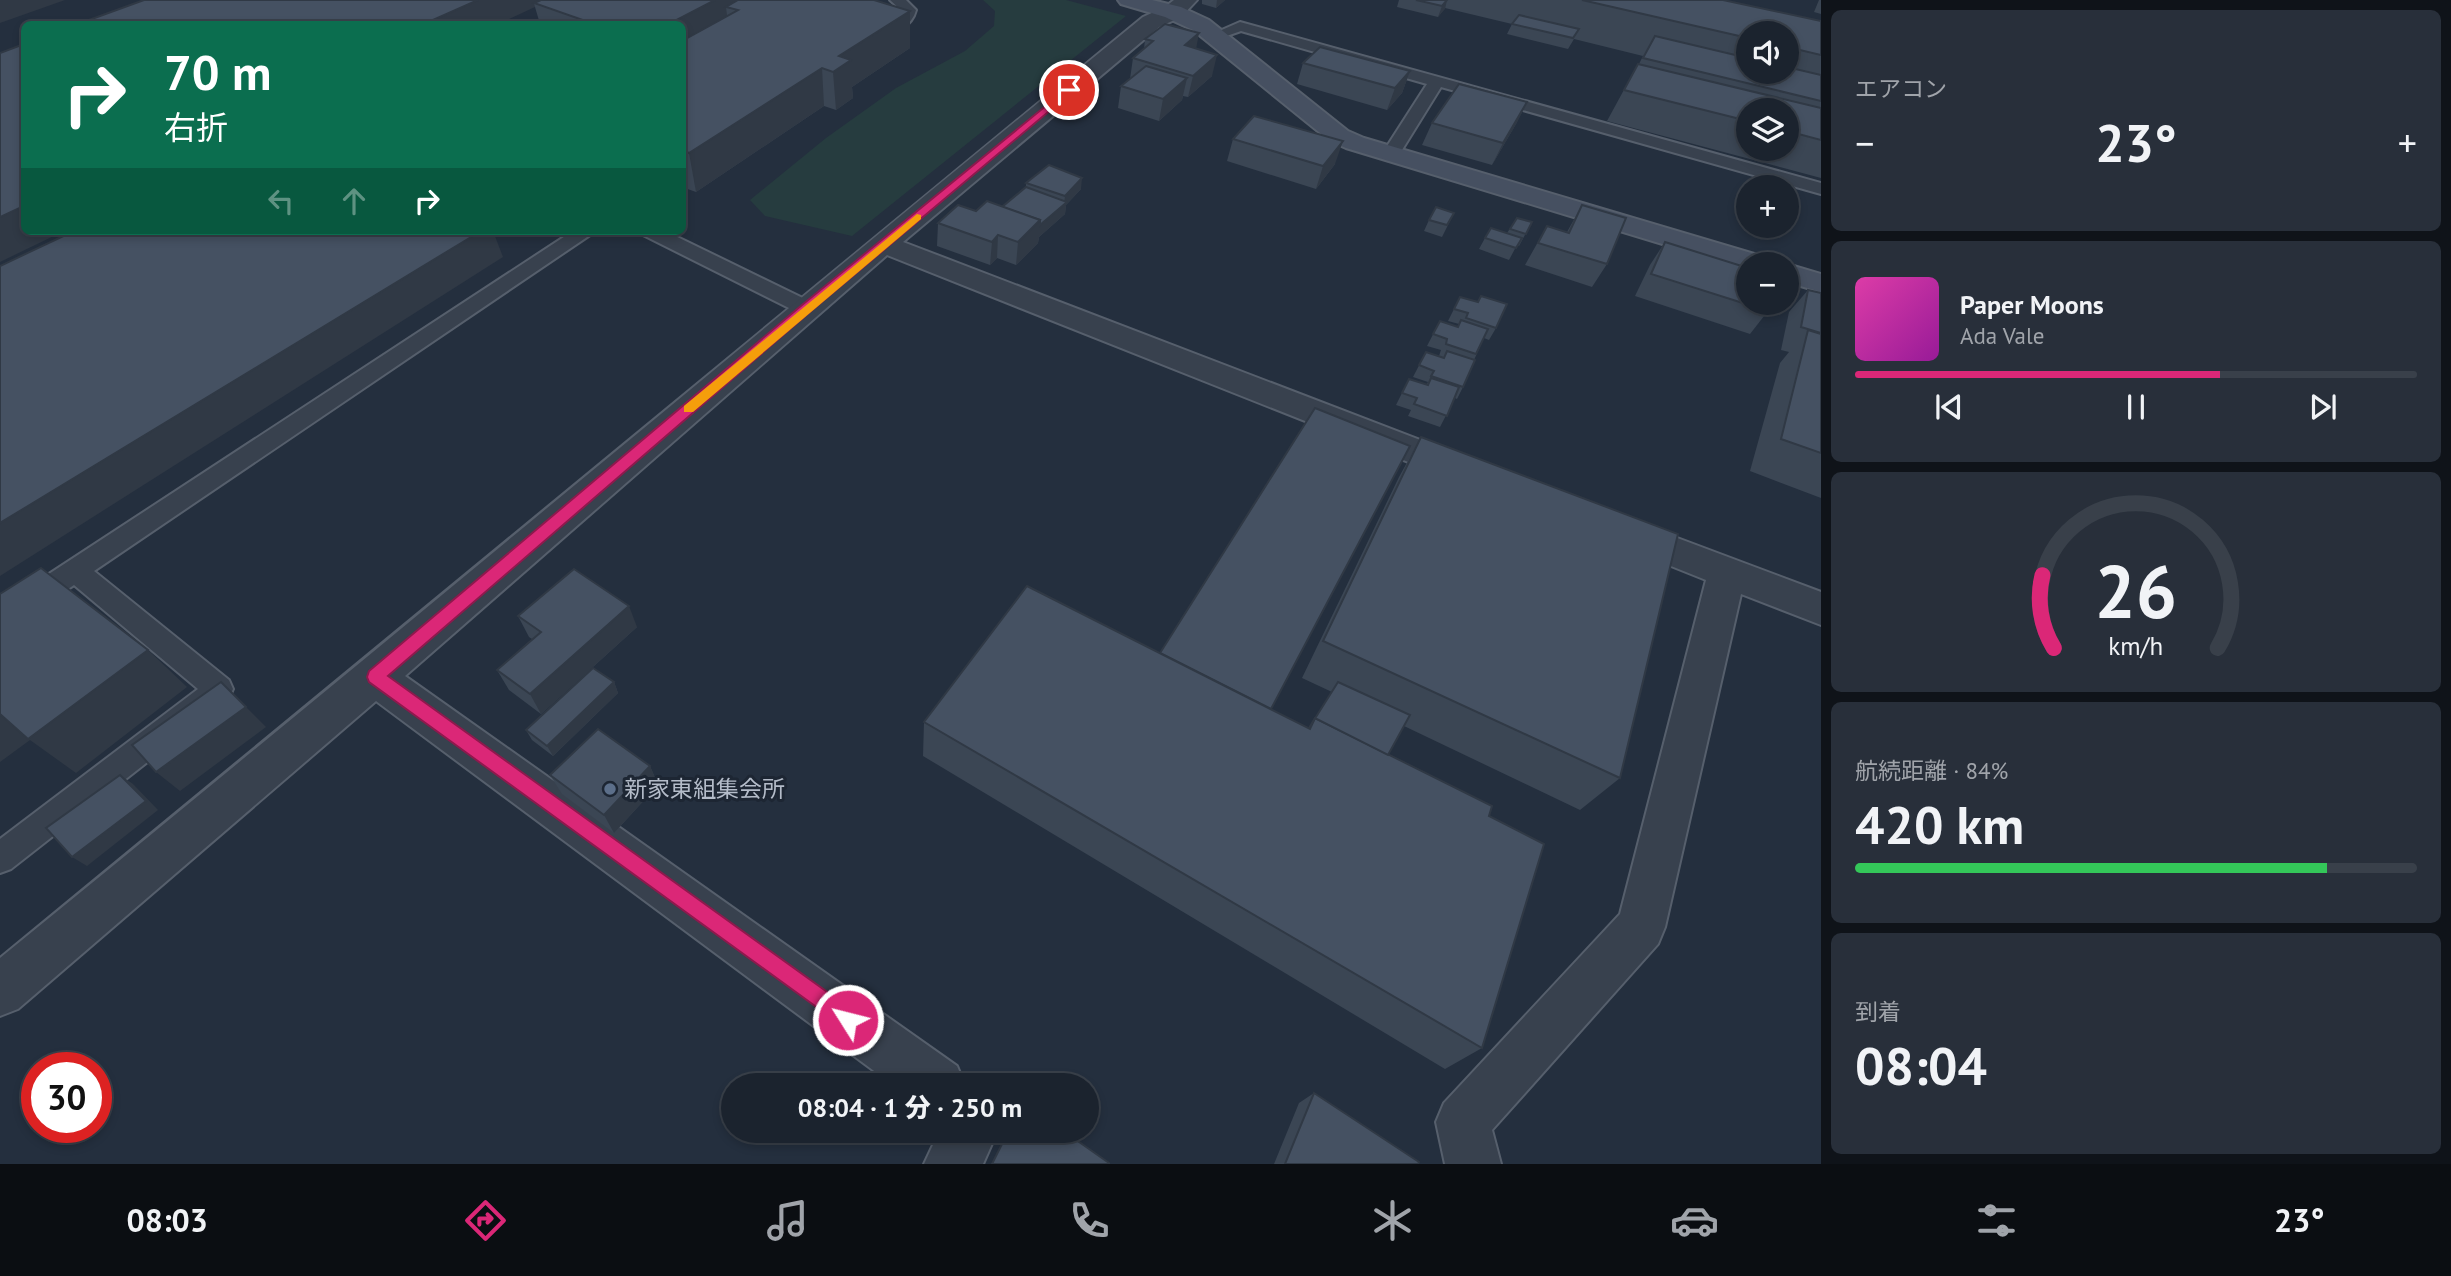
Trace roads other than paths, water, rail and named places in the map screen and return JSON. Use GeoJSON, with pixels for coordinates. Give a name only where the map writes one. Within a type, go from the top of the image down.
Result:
{"type":"FeatureCollection","features":[{"type":"Feature","properties":{"kind":"street"},"geometry":{"type":"LineString","coordinates":[[1128,0],[1180,6],[1339,136],[1736,257]]}},
{"type":"Feature","properties":{"kind":"street"},"geometry":{"type":"LineString","coordinates":[[0,991],[375,677],[806,308],[1151,22],[1180,6]]}},
{"type":"Feature","properties":{"kind":"street"},"geometry":{"type":"LineString","coordinates":[[884,244],[1494,481]]}},
{"type":"Feature","properties":{"kind":"street"},"geometry":{"type":"LineString","coordinates":[[1799,277],[1821,283]]}},
{"type":"Feature","properties":{"kind":"street"},"geometry":{"type":"LineString","coordinates":[[1597,522],[1821,609]]}},
{"type":"Feature","properties":{"kind":"street"},"geometry":{"type":"LineString","coordinates":[[1473,1164],[1463,1122],[1641,927],[1727,572]]}},
{"type":"Feature","properties":{"kind":"street"},"geometry":{"type":"LineString","coordinates":[[375,677],[921,1073]]}},
{"type":"Feature","properties":{"kind":"street"},"geometry":{"type":"LineString","coordinates":[[952,1164],[964,1143]]}},
{"type":"Feature","properties":{"kind":"lane"},"geometry":{"type":"LineString","coordinates":[[867,33],[882,32],[904,22],[909,16],[909,10],[897,0]]}},
{"type":"Feature","properties":{"kind":"lane"},"geometry":{"type":"LineString","coordinates":[[1215,36],[1240,26],[1821,189]]}},
{"type":"Feature","properties":{"kind":"lane"},"geometry":{"type":"LineString","coordinates":[[1391,154],[1437,81]]}},
{"type":"Feature","properties":{"kind":"lane"},"geometry":{"type":"LineString","coordinates":[[0,620],[580,235]]}},
{"type":"Feature","properties":{"kind":"lane"},"geometry":{"type":"LineString","coordinates":[[658,235],[806,308]]}},
{"type":"Feature","properties":{"kind":"lane"},"geometry":{"type":"LineString","coordinates":[[0,858],[219,689],[74,570]]}},
{"type":"Feature","properties":{"kind":"place","name":"新家東組集会所"},"geometry":{"type":"Point","coordinates":[610,789]}}]}
